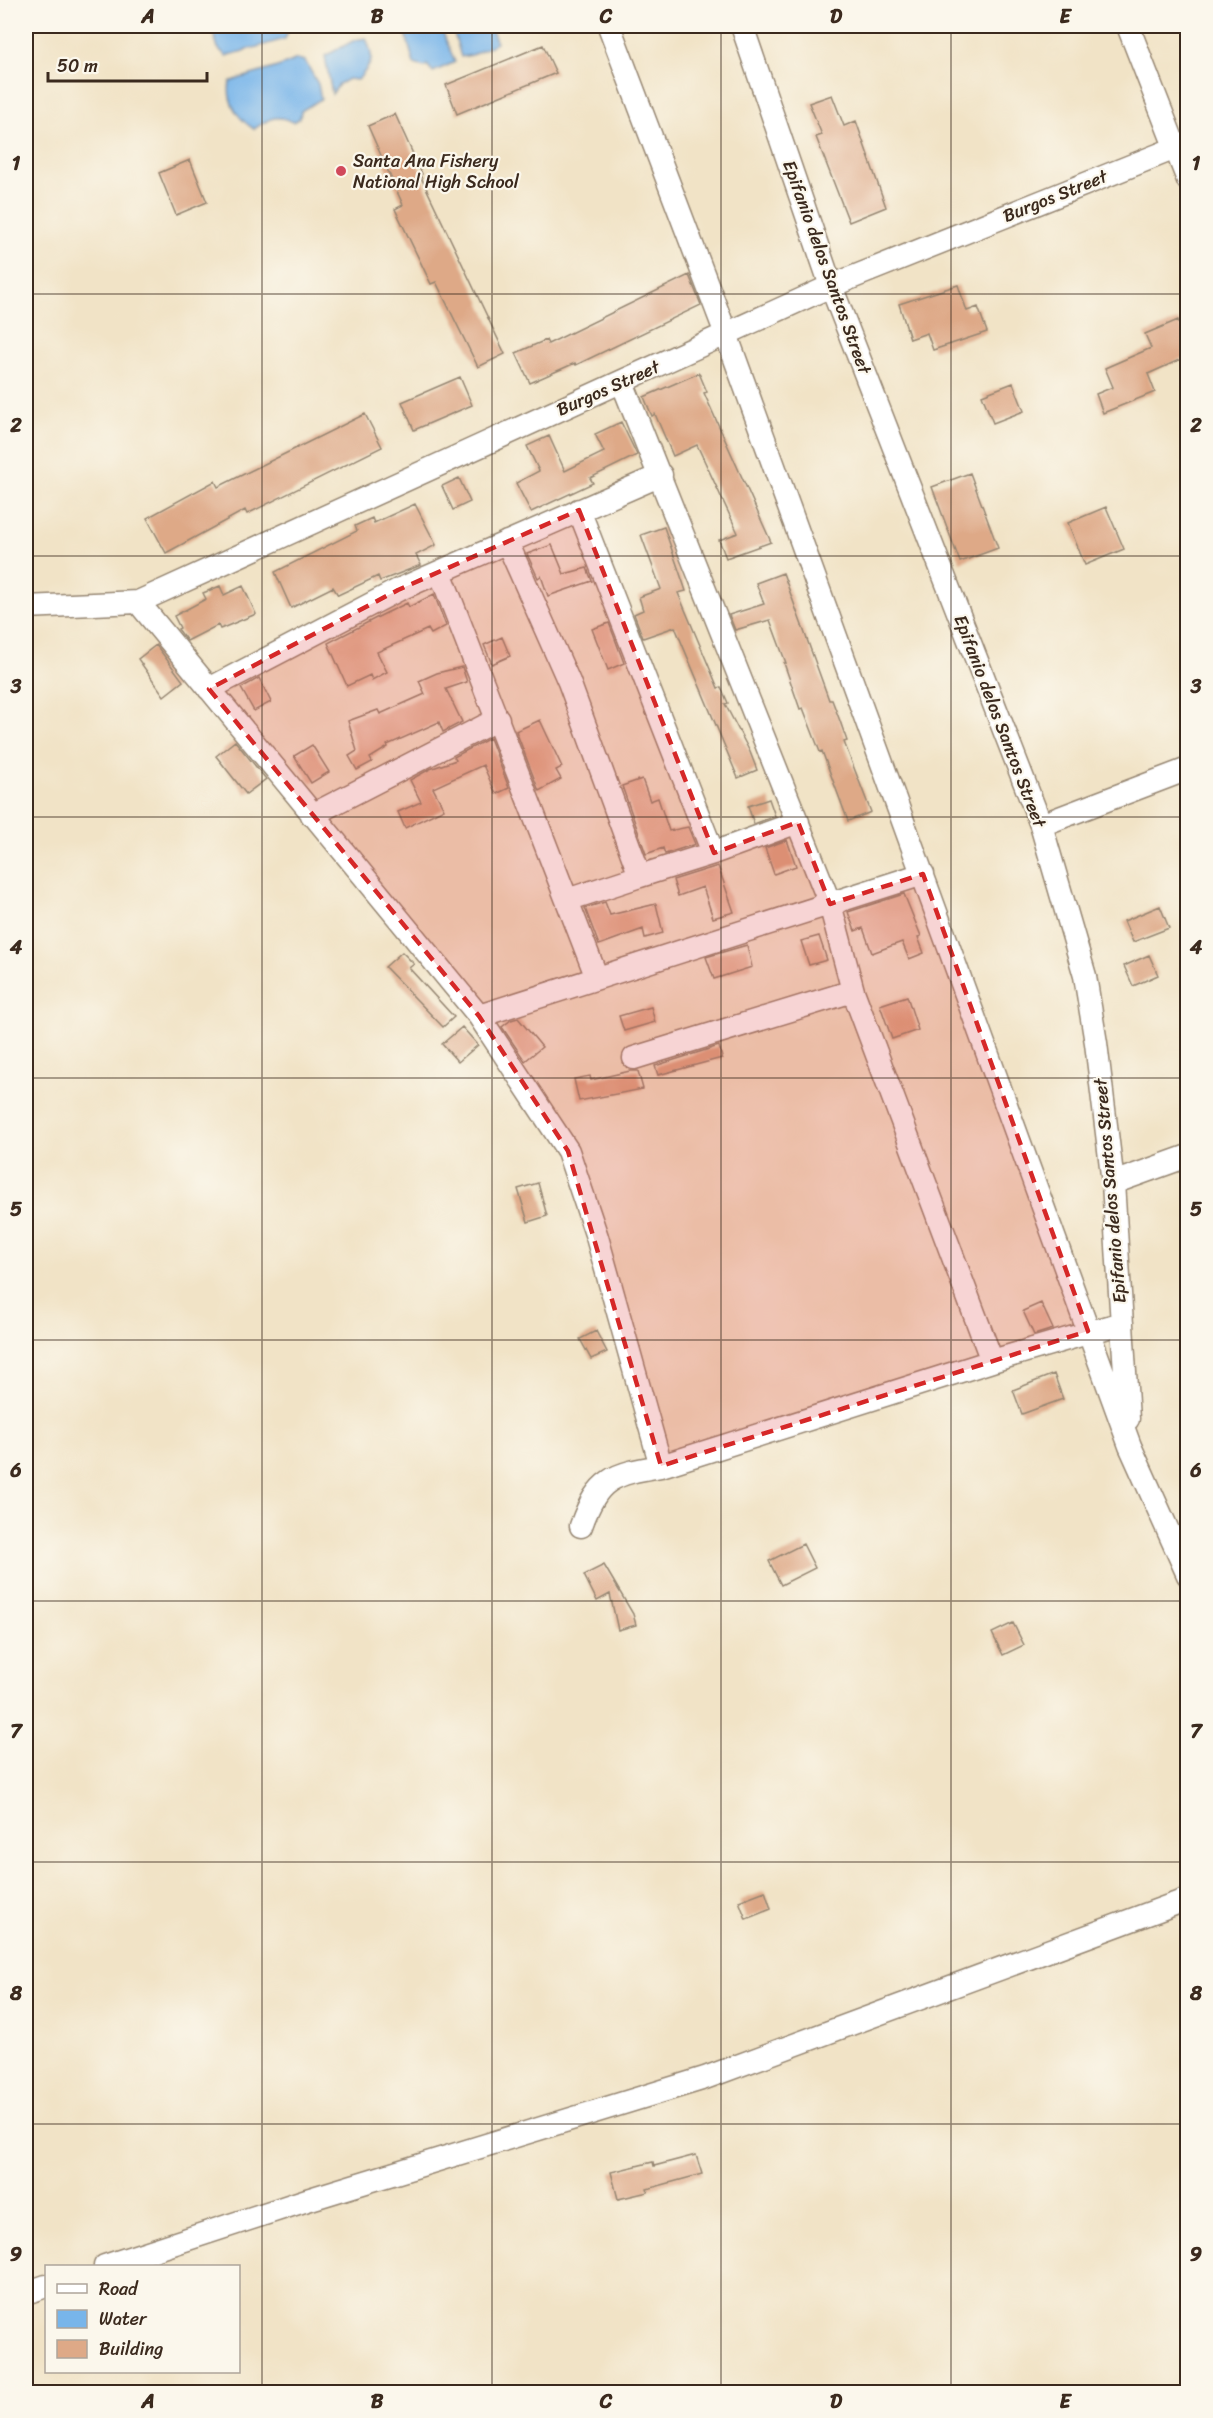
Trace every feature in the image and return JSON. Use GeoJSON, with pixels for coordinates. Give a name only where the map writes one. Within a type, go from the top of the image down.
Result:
{"type":"FeatureCollection","features":[{"type":"Feature","properties":{"kind":"street"},"geometry":{"type":"LineString","coordinates":[[609,26],[726,334],[1130,1446],[1179,1532],[1188,1575]]}},
{"type":"Feature","properties":{"kind":"street","name":"Epifanio delos Santos Street"},"geometry":{"type":"LineString","coordinates":[[742,26],[831,286],[1041,825],[1085,976],[1096,1043],[1113,1183],[1130,1446]]}},
{"type":"Feature","properties":{"kind":"street"},"geometry":{"type":"LineString","coordinates":[[1128,26],[1181,146],[1188,180]]}},
{"type":"Feature","properties":{"kind":"street","name":"Burgos Street"},"geometry":{"type":"LineString","coordinates":[[26,607],[138,602],[831,286],[1181,146]]}},
{"type":"Feature","properties":{"kind":"street"},"geometry":{"type":"LineString","coordinates":[[622,382],[830,903],[853,991],[993,1360]]}},
{"type":"Feature","properties":{"kind":"street"},"geometry":{"type":"LineString","coordinates":[[208,689],[398,590],[660,475]]}},
{"type":"Feature","properties":{"kind":"street"},"geometry":{"type":"LineString","coordinates":[[579,510],[713,853]]}},
{"type":"Feature","properties":{"kind":"street"},"geometry":{"type":"LineString","coordinates":[[507,542],[569,682],[640,876]]}},
{"type":"Feature","properties":{"kind":"street"},"geometry":{"type":"LineString","coordinates":[[440,572],[597,978]]}},
{"type":"Feature","properties":{"kind":"street"},"geometry":{"type":"LineString","coordinates":[[138,602],[479,1016],[568,1151],[597,1237],[661,1466]]}},
{"type":"Feature","properties":{"kind":"street"},"geometry":{"type":"LineString","coordinates":[[312,815],[498,719]]}},
{"type":"Feature","properties":{"kind":"street"},"geometry":{"type":"LineString","coordinates":[[1041,825],[1188,770]]}},
{"type":"Feature","properties":{"kind":"street"},"geometry":{"type":"LineString","coordinates":[[567,900],[713,853],[798,822]]}},
{"type":"Feature","properties":{"kind":"street"},"geometry":{"type":"LineString","coordinates":[[479,1016],[923,874]]}},
{"type":"Feature","properties":{"kind":"street"},"geometry":{"type":"LineString","coordinates":[[634,1058],[853,991]]}},
{"type":"Feature","properties":{"kind":"street"},"geometry":{"type":"LineString","coordinates":[[1113,1183],[1188,1156]]}},
{"type":"Feature","properties":{"kind":"street"},"geometry":{"type":"LineString","coordinates":[[581,1526],[590,1501],[597,1491],[609,1481],[627,1473],[661,1466],[993,1360],[1122,1323]]}},
{"type":"Feature","properties":{"kind":"street"},"geometry":{"type":"LineString","coordinates":[[108,2265],[318,2196],[705,2078],[1188,1899]]}},
{"type":"Feature","properties":{"kind":"street"},"geometry":{"type":"LineString","coordinates":[[26,2293],[45,2286]]}},
{"type":"Feature","properties":{"kind":"highlighted area"},"geometry":{"type":"Polygon","coordinates":[[[579,510],[714,853],[798,822],[830,904],[923,874],[1088,1331],[661,1466],[568,1151],[479,1016],[209,689],[398,590],[579,510]]]}},
{"type":"Feature","properties":{"kind":"water"},"geometry":{"type":"Polygon","coordinates":[[[211,26],[290,26],[285,39],[226,56],[218,48],[211,26]]]}},
{"type":"Feature","properties":{"kind":"water"},"geometry":{"type":"Polygon","coordinates":[[[452,26],[490,26],[497,43],[472,55],[461,57],[452,26]]]}},
{"type":"Feature","properties":{"kind":"water"},"geometry":{"type":"Polygon","coordinates":[[[441,28],[455,62],[433,72],[427,65],[424,67],[414,64],[406,35],[417,30],[441,28]]]}},
{"type":"Feature","properties":{"kind":"water"},"geometry":{"type":"Polygon","coordinates":[[[366,38],[371,52],[369,64],[358,80],[348,79],[339,84],[332,94],[325,56],[355,40],[366,38]]]}},
{"type":"Feature","properties":{"kind":"water"},"geometry":{"type":"Polygon","coordinates":[[[297,59],[305,61],[318,84],[321,99],[301,111],[300,118],[293,122],[287,119],[272,118],[254,129],[234,109],[230,96],[230,82],[297,59]]]}},
{"type":"Feature","properties":{"kind":"building"},"geometry":{"type":"Polygon","coordinates":[[[543,45],[556,73],[457,114],[446,85],[543,45]]]}},
{"type":"Feature","properties":{"kind":"building"},"geometry":{"type":"Polygon","coordinates":[[[832,95],[844,126],[856,121],[886,207],[849,222],[816,137],[822,135],[809,103],[832,95]]]}},
{"type":"Feature","properties":{"kind":"building"},"geometry":{"type":"Polygon","coordinates":[[[395,114],[422,174],[420,175],[505,354],[478,367],[436,282],[431,284],[395,209],[403,205],[368,126],[395,114]]]}},
{"type":"Feature","properties":{"kind":"building"},"geometry":{"type":"Polygon","coordinates":[[[190,160],[207,202],[176,215],[159,173],[190,160]]]}},
{"type":"Feature","properties":{"kind":"building"},"geometry":{"type":"Polygon","coordinates":[[[689,275],[701,305],[576,365],[575,363],[530,383],[516,353],[546,340],[548,344],[689,275]]]}},
{"type":"Feature","properties":{"kind":"building"},"geometry":{"type":"Polygon","coordinates":[[[958,285],[967,311],[978,307],[987,332],[933,350],[927,333],[910,339],[899,304],[958,285]]]}},
{"type":"Feature","properties":{"kind":"building"},"geometry":{"type":"Polygon","coordinates":[[[1178,320],[1188,340],[1188,356],[1148,374],[1155,392],[1103,413],[1096,394],[1113,387],[1105,368],[1151,348],[1145,334],[1178,320]]]}},
{"type":"Feature","properties":{"kind":"building"},"geometry":{"type":"Polygon","coordinates":[[[699,373],[707,392],[704,393],[771,542],[726,558],[719,540],[738,533],[697,445],[673,456],[655,414],[652,416],[644,397],[699,373]]]}},
{"type":"Feature","properties":{"kind":"building"},"geometry":{"type":"Polygon","coordinates":[[[460,377],[472,405],[414,430],[402,402],[460,377]]]}},
{"type":"Feature","properties":{"kind":"building"},"geometry":{"type":"Polygon","coordinates":[[[1013,383],[1024,411],[993,423],[982,395],[1013,383]]]}},
{"type":"Feature","properties":{"kind":"building"},"geometry":{"type":"Polygon","coordinates":[[[365,414],[382,447],[247,514],[245,510],[166,553],[147,518],[215,481],[218,487],[365,414]]]}},
{"type":"Feature","properties":{"kind":"building"},"geometry":{"type":"Polygon","coordinates":[[[621,422],[637,455],[590,478],[593,483],[531,512],[516,483],[539,471],[527,446],[549,436],[565,471],[604,452],[595,434],[621,422]]]}},
{"type":"Feature","properties":{"kind":"building"},"geometry":{"type":"Polygon","coordinates":[[[970,473],[998,548],[960,562],[932,487],[970,473]]]}},
{"type":"Feature","properties":{"kind":"building"},"geometry":{"type":"Polygon","coordinates":[[[459,478],[470,502],[453,510],[442,486],[459,478]]]}},
{"type":"Feature","properties":{"kind":"building"},"geometry":{"type":"Polygon","coordinates":[[[415,504],[436,545],[416,555],[421,565],[380,581],[378,576],[338,595],[333,587],[291,608],[275,572],[357,531],[355,526],[372,518],[374,523],[415,504]]]}},
{"type":"Feature","properties":{"kind":"building"},"geometry":{"type":"Polygon","coordinates":[[[1106,507],[1124,549],[1085,565],[1068,523],[1106,507]]]}},
{"type":"Feature","properties":{"kind":"building"},"geometry":{"type":"Polygon","coordinates":[[[664,527],[686,591],[678,593],[718,688],[721,687],[728,703],[725,704],[757,770],[738,778],[675,627],[643,638],[634,614],[643,610],[639,597],[661,589],[641,535],[664,527]]]}},
{"type":"Feature","properties":{"kind":"building"},"geometry":{"type":"Polygon","coordinates":[[[552,545],[564,574],[587,568],[592,581],[548,596],[541,576],[538,578],[527,554],[552,545]]]}},
{"type":"Feature","properties":{"kind":"building"},"geometry":{"type":"Polygon","coordinates":[[[783,573],[829,700],[832,700],[840,721],[847,741],[844,742],[871,812],[848,821],[822,751],[820,752],[803,708],[800,709],[770,620],[735,630],[729,615],[764,604],[756,583],[783,573]]]}},
{"type":"Feature","properties":{"kind":"building"},"geometry":{"type":"Polygon","coordinates":[[[220,586],[224,595],[243,586],[256,614],[220,629],[218,625],[187,641],[178,629],[180,628],[174,616],[206,599],[203,593],[220,586]]]}},
{"type":"Feature","properties":{"kind":"building"},"geometry":{"type":"Polygon","coordinates":[[[434,594],[446,626],[431,634],[428,629],[377,652],[387,672],[372,680],[370,675],[347,686],[328,643],[407,603],[409,607],[434,594]]]}},
{"type":"Feature","properties":{"kind":"building"},"geometry":{"type":"Polygon","coordinates":[[[609,623],[624,663],[608,670],[592,629],[609,623]]]}},
{"type":"Feature","properties":{"kind":"building"},"geometry":{"type":"Polygon","coordinates":[[[502,637],[510,656],[492,664],[484,645],[502,637]]]}},
{"type":"Feature","properties":{"kind":"building"},"geometry":{"type":"Polygon","coordinates":[[[156,645],[183,681],[164,696],[138,659],[156,645]]]}},
{"type":"Feature","properties":{"kind":"building"},"geometry":{"type":"Polygon","coordinates":[[[462,667],[467,682],[446,689],[462,722],[443,732],[439,722],[387,745],[388,747],[370,758],[372,762],[357,770],[349,756],[357,751],[348,721],[378,710],[380,714],[425,694],[419,681],[437,673],[462,667]]]}},
{"type":"Feature","properties":{"kind":"building"},"geometry":{"type":"Polygon","coordinates":[[[259,678],[271,702],[254,711],[241,688],[259,678]]]}},
{"type":"Feature","properties":{"kind":"building"},"geometry":{"type":"Polygon","coordinates":[[[540,720],[562,767],[556,770],[561,779],[539,791],[516,731],[540,720]]]}},
{"type":"Feature","properties":{"kind":"building"},"geometry":{"type":"Polygon","coordinates":[[[490,738],[509,788],[496,794],[483,765],[433,788],[444,809],[405,828],[398,812],[421,802],[410,780],[430,769],[456,760],[454,757],[490,738]]]}},
{"type":"Feature","properties":{"kind":"building"},"geometry":{"type":"Polygon","coordinates":[[[235,741],[266,779],[246,794],[216,756],[235,741]]]}},
{"type":"Feature","properties":{"kind":"building"},"geometry":{"type":"Polygon","coordinates":[[[312,745],[329,772],[311,783],[294,756],[312,745]]]}},
{"type":"Feature","properties":{"kind":"building"},"geometry":{"type":"Polygon","coordinates":[[[642,779],[650,801],[658,798],[669,831],[688,827],[695,844],[665,854],[663,848],[646,854],[622,786],[642,779]]]}},
{"type":"Feature","properties":{"kind":"building"},"geometry":{"type":"Polygon","coordinates":[[[769,799],[775,816],[754,824],[748,806],[769,799]]]}},
{"type":"Feature","properties":{"kind":"building"},"geometry":{"type":"Polygon","coordinates":[[[787,840],[796,866],[774,874],[765,848],[787,840]]]}},
{"type":"Feature","properties":{"kind":"building"},"geometry":{"type":"Polygon","coordinates":[[[718,866],[734,912],[713,918],[703,887],[678,896],[673,880],[718,866]]]}},
{"type":"Feature","properties":{"kind":"building"},"geometry":{"type":"Polygon","coordinates":[[[904,894],[921,936],[918,937],[924,953],[909,959],[902,942],[872,953],[863,928],[855,931],[848,912],[904,894]]]}},
{"type":"Feature","properties":{"kind":"building"},"geometry":{"type":"Polygon","coordinates":[[[605,902],[610,915],[656,904],[663,933],[645,938],[643,929],[599,945],[585,908],[605,902]]]}},
{"type":"Feature","properties":{"kind":"building"},"geometry":{"type":"Polygon","coordinates":[[[1160,906],[1169,928],[1133,942],[1124,921],[1160,906]]]}},
{"type":"Feature","properties":{"kind":"building"},"geometry":{"type":"Polygon","coordinates":[[[819,936],[827,960],[809,965],[801,941],[819,936]]]}},
{"type":"Feature","properties":{"kind":"building"},"geometry":{"type":"Polygon","coordinates":[[[747,945],[752,967],[714,979],[706,957],[747,945]]]}},
{"type":"Feature","properties":{"kind":"building"},"geometry":{"type":"Polygon","coordinates":[[[402,952],[414,964],[409,968],[454,1017],[443,1027],[385,967],[402,952]]]}},
{"type":"Feature","properties":{"kind":"building"},"geometry":{"type":"Polygon","coordinates":[[[1149,955],[1158,975],[1133,986],[1124,966],[1149,955]]]}},
{"type":"Feature","properties":{"kind":"building"},"geometry":{"type":"Polygon","coordinates":[[[907,996],[918,1030],[892,1039],[880,1005],[907,996]]]}},
{"type":"Feature","properties":{"kind":"building"},"geometry":{"type":"Polygon","coordinates":[[[651,1007],[655,1022],[624,1031],[619,1016],[651,1007]]]}},
{"type":"Feature","properties":{"kind":"building"},"geometry":{"type":"Polygon","coordinates":[[[518,1018],[542,1047],[525,1061],[502,1027],[518,1018]]]}},
{"type":"Feature","properties":{"kind":"building"},"geometry":{"type":"Polygon","coordinates":[[[462,1027],[478,1045],[458,1062],[442,1044],[462,1027]]]}},
{"type":"Feature","properties":{"kind":"building"},"geometry":{"type":"Polygon","coordinates":[[[719,1046],[722,1058],[658,1075],[655,1066],[719,1046]]]}},
{"type":"Feature","properties":{"kind":"building"},"geometry":{"type":"Polygon","coordinates":[[[638,1071],[643,1089],[579,1101],[574,1079],[590,1076],[591,1080],[638,1071]]]}},
{"type":"Feature","properties":{"kind":"building"},"geometry":{"type":"Polygon","coordinates":[[[538,1183],[547,1216],[528,1222],[518,1189],[538,1183]]]}},
{"type":"Feature","properties":{"kind":"building"},"geometry":{"type":"Polygon","coordinates":[[[1041,1303],[1053,1329],[1034,1335],[1023,1311],[1041,1303]]]}},
{"type":"Feature","properties":{"kind":"building"},"geometry":{"type":"Polygon","coordinates":[[[596,1331],[607,1352],[591,1359],[580,1339],[596,1331]]]}},
{"type":"Feature","properties":{"kind":"building"},"geometry":{"type":"Polygon","coordinates":[[[1054,1374],[1063,1399],[1022,1414],[1013,1390],[1054,1374]]]}},
{"type":"Feature","properties":{"kind":"building"},"geometry":{"type":"Polygon","coordinates":[[[803,1544],[815,1568],[781,1585],[769,1561],[803,1544]]]}},
{"type":"Feature","properties":{"kind":"building"},"geometry":{"type":"Polygon","coordinates":[[[604,1565],[633,1614],[636,1625],[618,1630],[610,1594],[597,1601],[584,1575],[604,1565]]]}},
{"type":"Feature","properties":{"kind":"building"},"geometry":{"type":"Polygon","coordinates":[[[1013,1623],[1024,1645],[1003,1655],[992,1633],[1013,1623]]]}},
{"type":"Feature","properties":{"kind":"building"},"geometry":{"type":"Polygon","coordinates":[[[765,1891],[771,1909],[746,1919],[739,1901],[765,1891]]]}},
{"type":"Feature","properties":{"kind":"building"},"geometry":{"type":"Polygon","coordinates":[[[696,2155],[702,2174],[647,2189],[648,2192],[618,2199],[611,2172],[653,2162],[654,2166],[696,2155]]]}},
{"type":"Feature","properties":{"kind":"place","name":"Santa Ana Fishery National High School"},"geometry":{"type":"Point","coordinates":[341,171]}}]}
